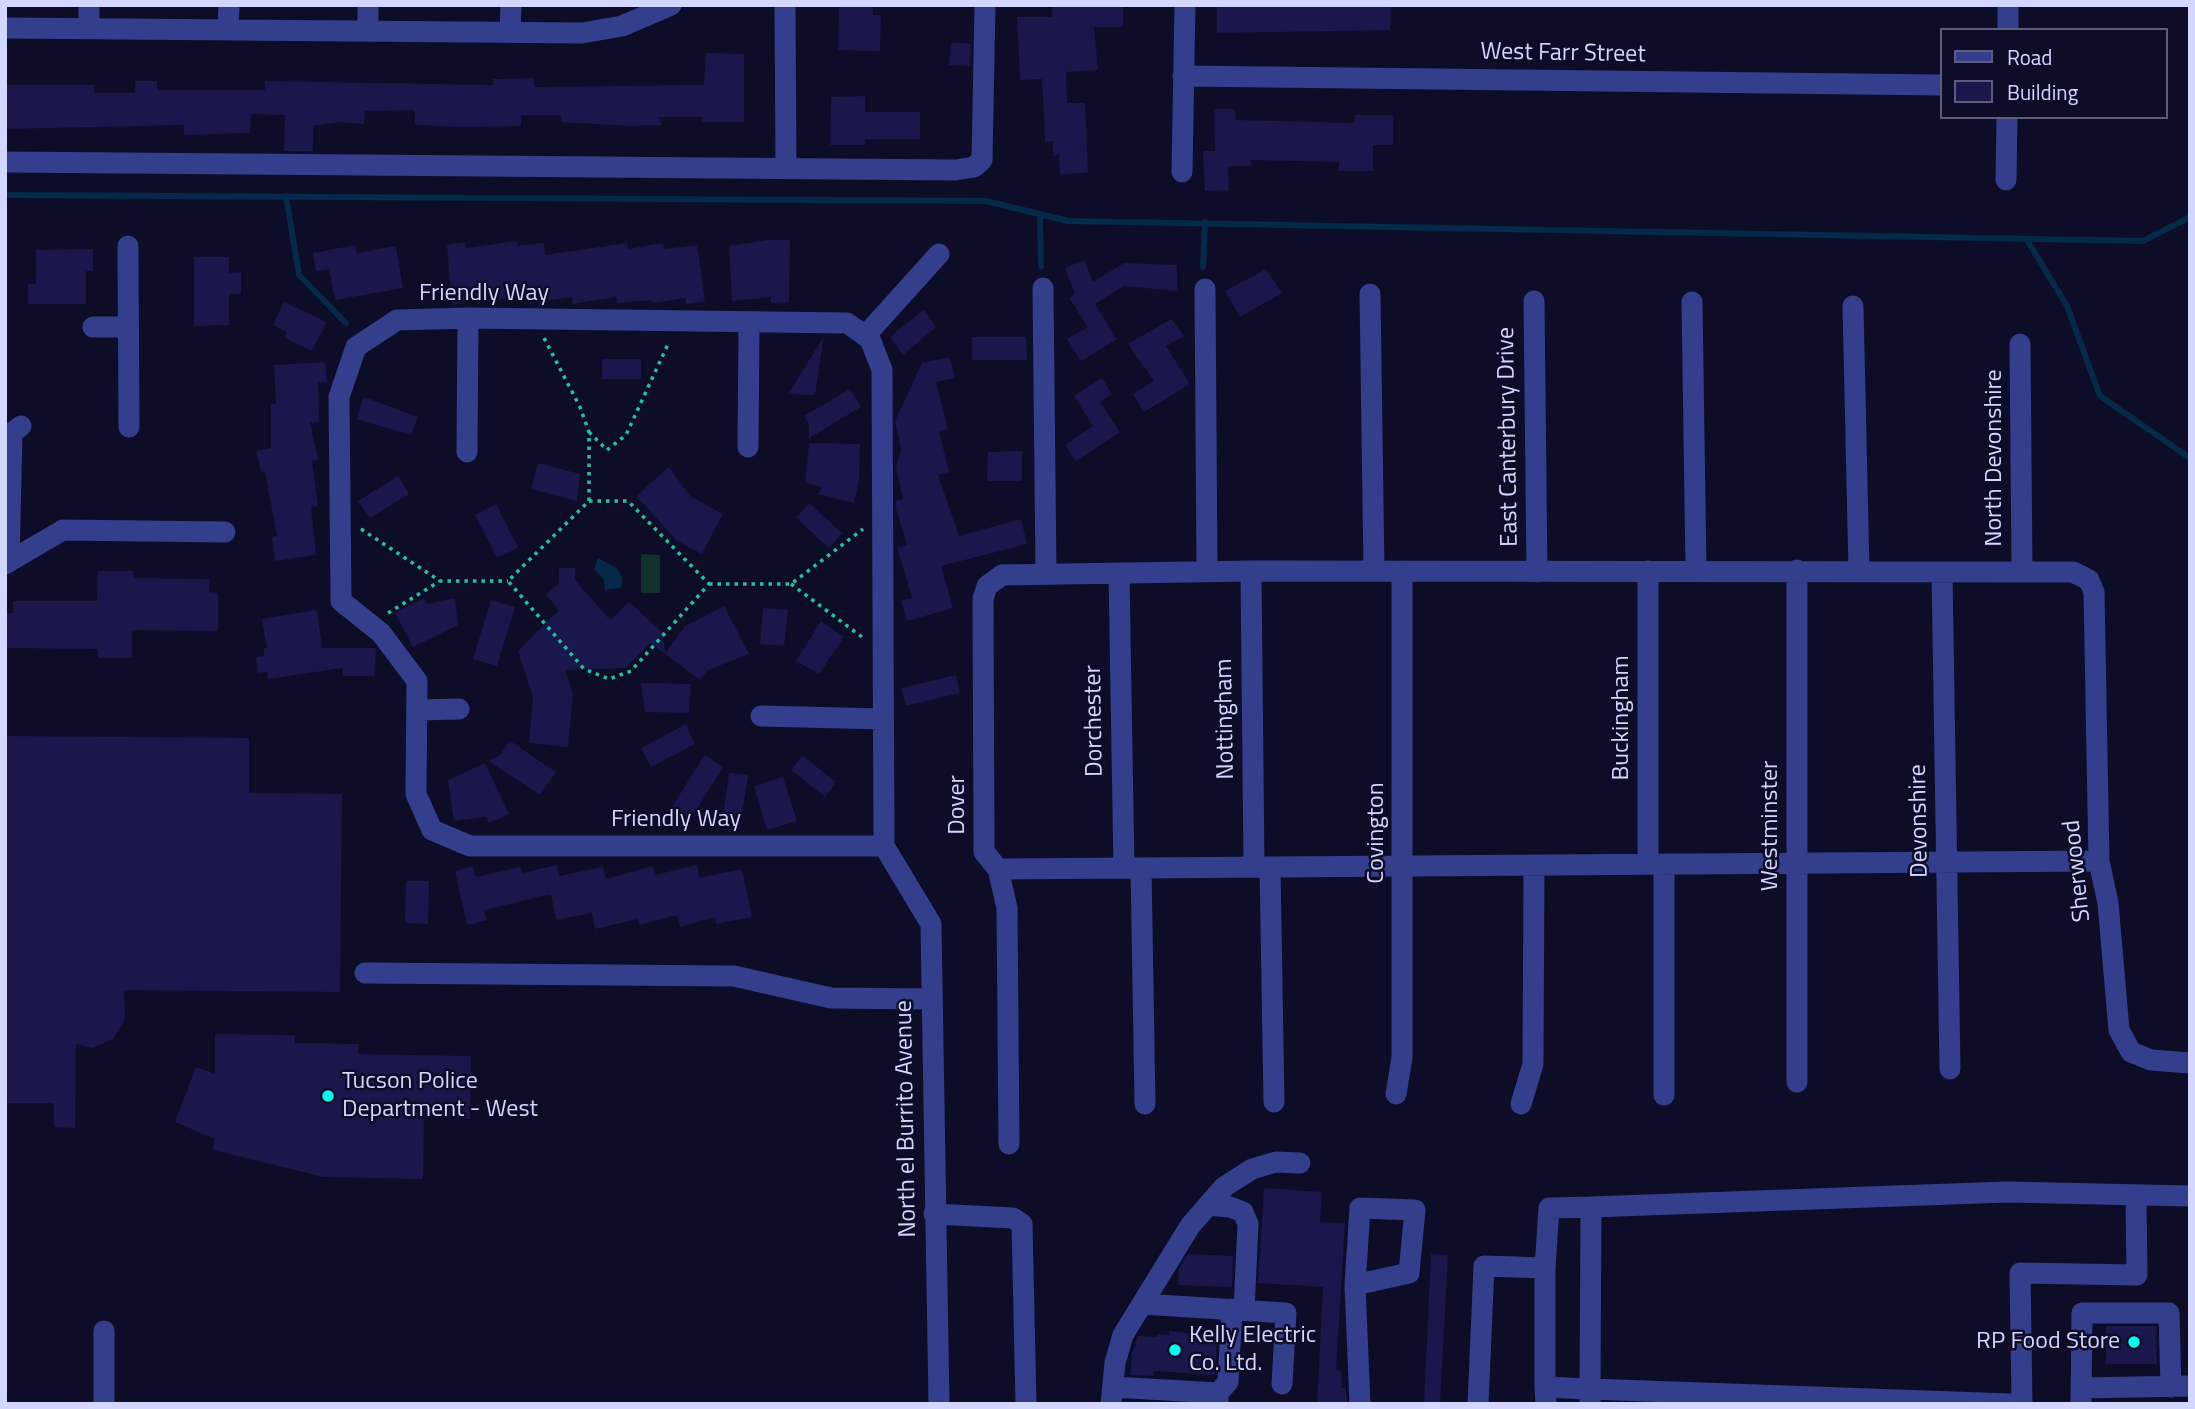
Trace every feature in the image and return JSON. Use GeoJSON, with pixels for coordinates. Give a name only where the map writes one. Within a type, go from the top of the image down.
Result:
{"type":"FeatureCollection","features":[{"type":"Feature","properties":{"kind":"street"},"geometry":{"type":"LineString","coordinates":[[89,5],[89,28]]}},
{"type":"Feature","properties":{"kind":"street"},"geometry":{"type":"LineString","coordinates":[[228,29],[229,5]]}},
{"type":"Feature","properties":{"kind":"street"},"geometry":{"type":"LineString","coordinates":[[368,5],[368,30]]}},
{"type":"Feature","properties":{"kind":"street"},"geometry":{"type":"LineString","coordinates":[[510,32],[511,5]]}},
{"type":"Feature","properties":{"kind":"street"},"geometry":{"type":"LineString","coordinates":[[5,28],[582,33],[622,26],[647,11],[671,5]]}},
{"type":"Feature","properties":{"kind":"street"},"geometry":{"type":"LineString","coordinates":[[785,5],[786,169]]}},
{"type":"Feature","properties":{"kind":"street"},"geometry":{"type":"LineString","coordinates":[[5,162],[956,170],[974,167],[982,160],[985,5]]}},
{"type":"Feature","properties":{"kind":"street"},"geometry":{"type":"LineString","coordinates":[[1182,172],[1185,5]]}},
{"type":"Feature","properties":{"kind":"street"},"geometry":{"type":"LineString","coordinates":[[2008,5],[2008,28]]}},
{"type":"Feature","properties":{"kind":"street","name":"West Farr Street"},"geometry":{"type":"LineString","coordinates":[[1184,76],[1940,85]]}},
{"type":"Feature","properties":{"kind":"street"},"geometry":{"type":"LineString","coordinates":[[2006,180],[2007,119]]}},
{"type":"Feature","properties":{"kind":"street"},"geometry":{"type":"LineString","coordinates":[[128,246],[129,427]]}},
{"type":"Feature","properties":{"kind":"street"},"geometry":{"type":"LineString","coordinates":[[884,846],[881,370],[870,339],[865,336],[939,254]]}},
{"type":"Feature","properties":{"kind":"street"},"geometry":{"type":"LineString","coordinates":[[1043,288],[1046,574],[1207,571],[2022,571]]}},
{"type":"Feature","properties":{"kind":"street"},"geometry":{"type":"LineString","coordinates":[[1205,289],[1207,571]]}},
{"type":"Feature","properties":{"kind":"street"},"geometry":{"type":"LineString","coordinates":[[1370,294],[1374,571]]}},
{"type":"Feature","properties":{"kind":"street","name":"East Canterbury Drive"},"geometry":{"type":"LineString","coordinates":[[1534,301],[1537,572]]}},
{"type":"Feature","properties":{"kind":"street"},"geometry":{"type":"LineString","coordinates":[[1692,302],[1696,570]]}},
{"type":"Feature","properties":{"kind":"street"},"geometry":{"type":"LineString","coordinates":[[1853,306],[1858,571]]}},
{"type":"Feature","properties":{"kind":"street"},"geometry":{"type":"LineString","coordinates":[[467,452],[468,318]]}},
{"type":"Feature","properties":{"kind":"street","name":"Friendly Way"},"geometry":{"type":"LineString","coordinates":[[865,336],[847,323],[468,318],[397,320],[356,347],[339,397],[338,514],[341,600],[381,634],[417,681],[419,710],[416,794],[432,830],[470,846],[884,846]]}},
{"type":"Feature","properties":{"kind":"street"},"geometry":{"type":"LineString","coordinates":[[748,447],[749,322]]}},
{"type":"Feature","properties":{"kind":"street"},"geometry":{"type":"LineString","coordinates":[[93,327],[128,327]]}},
{"type":"Feature","properties":{"kind":"street","name":"North Devonshire"},"geometry":{"type":"LineString","coordinates":[[2020,344],[2022,571]]}},
{"type":"Feature","properties":{"kind":"street"},"geometry":{"type":"LineString","coordinates":[[7,563],[12,433],[21,426]]}},
{"type":"Feature","properties":{"kind":"street"},"geometry":{"type":"LineString","coordinates":[[7,563],[63,530],[225,531]]}},
{"type":"Feature","properties":{"kind":"street","name":"Westminster"},"geometry":{"type":"LineString","coordinates":[[1797,570],[1797,1082]]}},
{"type":"Feature","properties":{"kind":"street","name":"Nottingham"},"geometry":{"type":"LineString","coordinates":[[1251,571],[1274,1102]]}},
{"type":"Feature","properties":{"kind":"street","name":"Covington"},"geometry":{"type":"LineString","coordinates":[[1396,1094],[1402,1058],[1402,571]]}},
{"type":"Feature","properties":{"kind":"street","name":"Buckingham"},"geometry":{"type":"LineString","coordinates":[[1647,571],[1664,1095]]}},
{"type":"Feature","properties":{"kind":"street","name":"Sherwood"},"geometry":{"type":"LineString","coordinates":[[2022,571],[2073,572],[2088,580],[2094,592],[2099,861],[2108,904],[2119,1030],[2131,1052],[2151,1060],[2190,1062]]}},
{"type":"Feature","properties":{"kind":"street","name":"Devonshire"},"geometry":{"type":"LineString","coordinates":[[1942,572],[1950,1069]]}},
{"type":"Feature","properties":{"kind":"street","name":"Dover"},"geometry":{"type":"LineString","coordinates":[[1009,1144],[1007,908],[998,869],[984,852],[983,599],[987,586],[1002,575],[1046,574]]}},
{"type":"Feature","properties":{"kind":"street","name":"Dorchester"},"geometry":{"type":"LineString","coordinates":[[1119,574],[1145,1104]]}},
{"type":"Feature","properties":{"kind":"street"},"geometry":{"type":"LineString","coordinates":[[419,710],[459,709]]}},
{"type":"Feature","properties":{"kind":"street"},"geometry":{"type":"LineString","coordinates":[[761,716],[883,719]]}},
{"type":"Feature","properties":{"kind":"street","name":"North el Burrito Avenue"},"geometry":{"type":"LineString","coordinates":[[884,846],[931,924],[939,1404]]}},
{"type":"Feature","properties":{"kind":"street"},"geometry":{"type":"LineString","coordinates":[[998,869],[2099,861]]}},
{"type":"Feature","properties":{"kind":"street"},"geometry":{"type":"LineString","coordinates":[[1521,1104],[1533,1064],[1534,865]]}},
{"type":"Feature","properties":{"kind":"street"},"geometry":{"type":"LineString","coordinates":[[365,973],[734,976],[831,998],[932,999]]}},
{"type":"Feature","properties":{"kind":"street"},"geometry":{"type":"LineString","coordinates":[[1208,1205],[1230,1207],[1243,1212],[1248,1224],[1228,1382],[1218,1398],[1112,1395],[1115,1363],[1123,1335],[1190,1226],[1208,1205],[1224,1187],[1252,1169],[1276,1162],[1300,1163]]}},
{"type":"Feature","properties":{"kind":"street"},"geometry":{"type":"LineString","coordinates":[[2010,1404],[1545,1395],[1545,1268],[1549,1208],[2007,1192],[2136,1197],[2190,1196]]}},
{"type":"Feature","properties":{"kind":"street"},"geometry":{"type":"LineString","coordinates":[[2022,1404],[2020,1273],[2137,1275],[2136,1197]]}},
{"type":"Feature","properties":{"kind":"street"},"geometry":{"type":"LineString","coordinates":[[1590,1396],[1591,1207]]}},
{"type":"Feature","properties":{"kind":"street"},"geometry":{"type":"LineString","coordinates":[[934,1214],[1013,1218],[1022,1224],[1026,1404]]}},
{"type":"Feature","properties":{"kind":"street"},"geometry":{"type":"LineString","coordinates":[[1478,1404],[1484,1266],[1545,1268]]}},
{"type":"Feature","properties":{"kind":"street"},"geometry":{"type":"LineString","coordinates":[[1355,1285],[1360,1404]]}},
{"type":"Feature","properties":{"kind":"street"},"geometry":{"type":"LineString","coordinates":[[1142,1304],[1286,1313],[1282,1384]]}},
{"type":"Feature","properties":{"kind":"street"},"geometry":{"type":"LineString","coordinates":[[2082,1313],[2169,1313],[2180,1387],[2136,1396],[2081,1396],[2082,1313]]}},
{"type":"Feature","properties":{"kind":"street"},"geometry":{"type":"LineString","coordinates":[[104,1331],[104,1404]]}},
{"type":"Feature","properties":{"kind":"path"},"geometry":{"type":"LineString","coordinates":[[535,319],[580,407],[589,432],[589,501]]}},
{"type":"Feature","properties":{"kind":"path"},"geometry":{"type":"LineString","coordinates":[[589,432],[607,450],[626,435],[678,321]]}},
{"type":"Feature","properties":{"kind":"path"},"geometry":{"type":"LineString","coordinates":[[369,625],[440,582],[508,582],[589,501],[628,501],[709,584],[791,584],[882,652]]}},
{"type":"Feature","properties":{"kind":"path"},"geometry":{"type":"LineString","coordinates":[[338,514],[440,582]]}},
{"type":"Feature","properties":{"kind":"path"},"geometry":{"type":"LineString","coordinates":[[791,584],[882,514]]}},
{"type":"Feature","properties":{"kind":"path"},"geometry":{"type":"LineString","coordinates":[[508,582],[584,669],[608,679],[631,671],[709,584]]}},
{"type":"Feature","properties":{"kind":"green space"},"geometry":{"type":"Polygon","coordinates":[[[641,554],[660,555],[660,593],[641,593],[641,554]]]}},
{"type":"Feature","properties":{"kind":"water"},"geometry":{"type":"Polygon","coordinates":[[[598,558],[618,569],[622,577],[621,588],[605,590],[604,579],[594,569],[598,558]]]}},
{"type":"Feature","properties":{"kind":"building"},"geometry":{"type":"Polygon","coordinates":[[[839,5],[873,5],[873,15],[881,15],[880,51],[838,50],[839,5]]]}},
{"type":"Feature","properties":{"kind":"building"},"geometry":{"type":"Polygon","coordinates":[[[1052,5],[1123,5],[1123,27],[1094,27],[1098,70],[1066,72],[1067,103],[1085,103],[1088,173],[1060,174],[1059,155],[1053,156],[1053,141],[1045,142],[1042,79],[1020,80],[1017,17],[1052,17],[1052,5]]]}},
{"type":"Feature","properties":{"kind":"building"},"geometry":{"type":"Polygon","coordinates":[[[1217,5],[1391,5],[1390,30],[1217,33],[1217,5]]]}},
{"type":"Feature","properties":{"kind":"building"},"geometry":{"type":"Polygon","coordinates":[[[951,42],[971,44],[970,66],[949,65],[951,42]]]}},
{"type":"Feature","properties":{"kind":"building"},"geometry":{"type":"Polygon","coordinates":[[[706,53],[744,54],[744,122],[702,122],[703,117],[659,117],[662,125],[630,126],[561,122],[561,115],[521,115],[521,126],[463,127],[415,125],[415,110],[365,111],[364,124],[339,122],[313,126],[313,151],[284,151],[285,115],[251,114],[250,133],[184,135],[184,125],[5,129],[5,85],[94,85],[94,93],[135,93],[135,81],[157,81],[157,90],[265,90],[265,81],[493,85],[493,79],[534,78],[534,87],[704,85],[706,53]]]}},
{"type":"Feature","properties":{"kind":"building"},"geometry":{"type":"Polygon","coordinates":[[[865,96],[865,112],[920,112],[920,139],[865,139],[865,145],[830,145],[831,97],[865,96]]]}},
{"type":"Feature","properties":{"kind":"building"},"geometry":{"type":"Polygon","coordinates":[[[1214,109],[1235,109],[1236,120],[1355,123],[1355,115],[1393,115],[1393,145],[1373,145],[1373,171],[1339,171],[1339,162],[1250,160],[1251,166],[1228,166],[1229,190],[1205,191],[1203,151],[1215,151],[1214,109]]]}},
{"type":"Feature","properties":{"kind":"building"},"geometry":{"type":"Polygon","coordinates":[[[767,240],[790,240],[789,302],[771,303],[771,297],[732,301],[729,246],[767,240]]]}},
{"type":"Feature","properties":{"kind":"building"},"geometry":{"type":"Polygon","coordinates":[[[517,241],[517,246],[544,243],[545,255],[627,243],[628,249],[663,243],[664,249],[697,245],[705,301],[686,304],[686,298],[652,303],[651,300],[617,303],[616,297],[573,304],[572,297],[534,302],[533,294],[492,300],[491,296],[452,305],[447,245],[465,242],[466,248],[517,241]]]}},
{"type":"Feature","properties":{"kind":"building"},"geometry":{"type":"Polygon","coordinates":[[[355,245],[357,253],[396,246],[403,288],[335,300],[329,269],[316,271],[313,253],[355,245]]]}},
{"type":"Feature","properties":{"kind":"building"},"geometry":{"type":"Polygon","coordinates":[[[93,249],[93,271],[86,271],[86,304],[28,304],[28,284],[36,284],[36,250],[93,249]]]}},
{"type":"Feature","properties":{"kind":"building"},"geometry":{"type":"Polygon","coordinates":[[[194,257],[229,257],[229,273],[241,272],[241,294],[229,294],[229,325],[194,326],[194,257]]]}},
{"type":"Feature","properties":{"kind":"building"},"geometry":{"type":"Polygon","coordinates":[[[1084,260],[1093,282],[1124,263],[1177,265],[1177,291],[1123,286],[1095,304],[1117,339],[1081,361],[1067,339],[1088,327],[1069,298],[1075,294],[1065,268],[1084,260]]]}},
{"type":"Feature","properties":{"kind":"building"},"geometry":{"type":"Polygon","coordinates":[[[1266,269],[1282,293],[1240,317],[1225,291],[1266,269]]]}},
{"type":"Feature","properties":{"kind":"building"},"geometry":{"type":"Polygon","coordinates":[[[284,302],[327,322],[312,351],[284,338],[287,332],[273,325],[284,302]]]}},
{"type":"Feature","properties":{"kind":"building"},"geometry":{"type":"Polygon","coordinates":[[[924,309],[936,327],[903,355],[890,337],[924,309]]]}},
{"type":"Feature","properties":{"kind":"building"},"geometry":{"type":"Polygon","coordinates":[[[1171,319],[1184,336],[1166,346],[1190,384],[1144,412],[1133,394],[1154,381],[1128,344],[1171,319]]]}},
{"type":"Feature","properties":{"kind":"building"},"geometry":{"type":"Polygon","coordinates":[[[824,336],[815,395],[788,394],[824,336]]]}},
{"type":"Feature","properties":{"kind":"building"},"geometry":{"type":"Polygon","coordinates":[[[972,337],[1026,337],[1027,360],[972,360],[972,337]]]}},
{"type":"Feature","properties":{"kind":"building"},"geometry":{"type":"Polygon","coordinates":[[[950,357],[955,378],[936,382],[948,429],[939,431],[949,472],[938,475],[959,536],[1021,519],[1027,544],[941,566],[953,608],[907,621],[901,601],[912,598],[897,547],[907,545],[896,509],[896,501],[903,499],[896,467],[901,449],[895,421],[922,363],[950,357]]]}},
{"type":"Feature","properties":{"kind":"building"},"geometry":{"type":"Polygon","coordinates":[[[602,359],[641,359],[641,379],[602,379],[602,359]]]}},
{"type":"Feature","properties":{"kind":"building"},"geometry":{"type":"Polygon","coordinates":[[[325,362],[327,382],[318,383],[319,422],[310,423],[318,459],[312,461],[318,506],[311,507],[316,555],[275,561],[272,537],[277,536],[265,471],[261,472],[256,451],[271,448],[271,404],[276,404],[274,365],[325,362]]]}},
{"type":"Feature","properties":{"kind":"building"},"geometry":{"type":"Polygon","coordinates":[[[1102,378],[1112,394],[1100,402],[1120,432],[1076,461],[1065,445],[1093,426],[1074,396],[1102,378]]]}},
{"type":"Feature","properties":{"kind":"building"},"geometry":{"type":"Polygon","coordinates":[[[850,389],[861,407],[809,438],[809,424],[804,416],[850,389]]]}},
{"type":"Feature","properties":{"kind":"building"},"geometry":{"type":"Polygon","coordinates":[[[364,397],[418,417],[411,435],[356,419],[364,397]]]}},
{"type":"Feature","properties":{"kind":"building"},"geometry":{"type":"Polygon","coordinates":[[[809,443],[860,444],[859,480],[854,503],[817,494],[823,487],[805,483],[809,443]]]}},
{"type":"Feature","properties":{"kind":"building"},"geometry":{"type":"Polygon","coordinates":[[[1022,451],[1022,481],[987,481],[988,452],[1022,451]]]}},
{"type":"Feature","properties":{"kind":"building"},"geometry":{"type":"Polygon","coordinates":[[[538,463],[580,474],[577,501],[531,489],[538,463]]]}},
{"type":"Feature","properties":{"kind":"building"},"geometry":{"type":"Polygon","coordinates":[[[669,467],[690,496],[723,514],[702,554],[677,541],[636,496],[669,467]]]}},
{"type":"Feature","properties":{"kind":"building"},"geometry":{"type":"Polygon","coordinates":[[[398,476],[409,494],[370,518],[358,501],[398,476]]]}},
{"type":"Feature","properties":{"kind":"building"},"geometry":{"type":"Polygon","coordinates":[[[809,503],[842,533],[829,548],[796,518],[809,503]]]}},
{"type":"Feature","properties":{"kind":"building"},"geometry":{"type":"Polygon","coordinates":[[[496,504],[518,548],[497,558],[475,515],[496,504]]]}},
{"type":"Feature","properties":{"kind":"building"},"geometry":{"type":"Polygon","coordinates":[[[559,568],[575,568],[575,580],[610,620],[629,602],[663,633],[665,654],[650,643],[626,668],[565,670],[573,694],[568,747],[529,743],[533,697],[518,651],[559,610],[546,595],[559,583],[559,568]]]}},
{"type":"Feature","properties":{"kind":"building"},"geometry":{"type":"Polygon","coordinates":[[[98,571],[133,571],[133,578],[210,579],[209,592],[218,593],[218,631],[132,630],[132,658],[98,658],[98,649],[6,648],[6,613],[13,613],[13,601],[97,601],[98,571]]]}},
{"type":"Feature","properties":{"kind":"building"},"geometry":{"type":"Polygon","coordinates":[[[424,598],[427,604],[455,598],[458,625],[413,647],[395,613],[424,598]]]}},
{"type":"Feature","properties":{"kind":"building"},"geometry":{"type":"Polygon","coordinates":[[[491,600],[515,607],[497,666],[473,659],[491,600]]]}},
{"type":"Feature","properties":{"kind":"building"},"geometry":{"type":"Polygon","coordinates":[[[724,606],[749,654],[708,670],[700,680],[665,654],[685,626],[724,606]]]}},
{"type":"Feature","properties":{"kind":"building"},"geometry":{"type":"Polygon","coordinates":[[[763,608],[788,610],[784,646],[760,644],[763,608]]]}},
{"type":"Feature","properties":{"kind":"building"},"geometry":{"type":"Polygon","coordinates":[[[317,610],[322,648],[376,648],[374,676],[343,676],[343,668],[268,679],[267,672],[258,673],[256,657],[264,656],[264,648],[267,648],[262,619],[317,610]]]}},
{"type":"Feature","properties":{"kind":"building"},"geometry":{"type":"Polygon","coordinates":[[[821,621],[844,637],[819,674],[796,661],[821,621]]]}},
{"type":"Feature","properties":{"kind":"building"},"geometry":{"type":"Polygon","coordinates":[[[956,675],[960,693],[906,706],[901,688],[956,675]]]}},
{"type":"Feature","properties":{"kind":"building"},"geometry":{"type":"Polygon","coordinates":[[[641,683],[691,684],[689,713],[645,712],[641,683]]]}},
{"type":"Feature","properties":{"kind":"building"},"geometry":{"type":"Polygon","coordinates":[[[686,724],[695,744],[651,767],[641,748],[686,724]]]}},
{"type":"Feature","properties":{"kind":"building"},"geometry":{"type":"Polygon","coordinates":[[[5,736],[249,738],[249,793],[342,794],[340,992],[124,990],[125,1019],[113,1039],[92,1048],[76,1044],[75,1128],[54,1127],[54,1103],[5,1103],[5,736]]]}},
{"type":"Feature","properties":{"kind":"building"},"geometry":{"type":"Polygon","coordinates":[[[510,741],[556,772],[540,795],[488,761],[500,755],[510,741]]]}},
{"type":"Feature","properties":{"kind":"building"},"geometry":{"type":"Polygon","coordinates":[[[705,755],[723,767],[690,820],[671,808],[705,755]]]}},
{"type":"Feature","properties":{"kind":"building"},"geometry":{"type":"Polygon","coordinates":[[[803,756],[836,782],[825,797],[791,770],[803,756]]]}},
{"type":"Feature","properties":{"kind":"building"},"geometry":{"type":"Polygon","coordinates":[[[485,763],[509,814],[489,823],[486,817],[454,821],[448,780],[485,763]]]}},
{"type":"Feature","properties":{"kind":"building"},"geometry":{"type":"Polygon","coordinates":[[[729,773],[748,775],[740,827],[722,824],[729,773]]]}},
{"type":"Feature","properties":{"kind":"building"},"geometry":{"type":"Polygon","coordinates":[[[783,777],[797,821],[767,830],[754,786],[783,777]]]}},
{"type":"Feature","properties":{"kind":"building"},"geometry":{"type":"Polygon","coordinates":[[[557,865],[559,876],[603,867],[606,879],[653,866],[655,875],[697,865],[699,878],[742,869],[752,917],[716,924],[715,917],[680,927],[677,915],[639,925],[638,919],[595,929],[592,913],[556,920],[551,894],[484,910],[487,920],[467,925],[455,871],[473,866],[476,877],[520,867],[522,873],[557,865]]]}},
{"type":"Feature","properties":{"kind":"building"},"geometry":{"type":"Polygon","coordinates":[[[406,881],[429,881],[428,924],[405,923],[406,881]]]}},
{"type":"Feature","properties":{"kind":"building","name":"Tucson Police Department - West"},"geometry":{"type":"Polygon","coordinates":[[[215,1034],[295,1035],[295,1043],[358,1044],[358,1054],[471,1056],[470,1119],[424,1118],[423,1179],[323,1177],[213,1150],[215,1139],[175,1122],[196,1067],[215,1074],[215,1034]]]}},
{"type":"Feature","properties":{"kind":"building"},"geometry":{"type":"Polygon","coordinates":[[[1264,1188],[1322,1192],[1320,1222],[1345,1223],[1336,1370],[1342,1371],[1341,1388],[1346,1388],[1347,1404],[1317,1404],[1323,1287],[1258,1283],[1264,1188]]]}},
{"type":"Feature","properties":{"kind":"building"},"geometry":{"type":"Polygon","coordinates":[[[1188,1254],[1233,1256],[1232,1287],[1178,1285],[1179,1269],[1188,1254]]]}},
{"type":"Feature","properties":{"kind":"building"},"geometry":{"type":"Polygon","coordinates":[[[1431,1254],[1448,1255],[1440,1404],[1424,1404],[1431,1254]]]}},
{"type":"Feature","properties":{"kind":"building","name":"RP Food Store"},"geometry":{"type":"Polygon","coordinates":[[[2106,1326],[2156,1326],[2157,1364],[2106,1364],[2106,1326]]]}},
{"type":"Feature","properties":{"kind":"building","name":"Kelly Electric Co. Ltd."},"geometry":{"type":"Polygon","coordinates":[[[1169,1331],[1217,1336],[1215,1375],[1154,1371],[1154,1376],[1130,1375],[1132,1353],[1138,1336],[1157,1337],[1157,1334],[1169,1335],[1169,1331]]]}},
{"type":"Feature","properties":{"kind":"waterway"},"geometry":{"type":"LineString","coordinates":[[5,195],[986,201],[1068,221],[2143,241],[2190,217]]}},
{"type":"Feature","properties":{"kind":"waterway"},"geometry":{"type":"LineString","coordinates":[[286,196],[299,275],[346,323]]}},
{"type":"Feature","properties":{"kind":"waterway"},"geometry":{"type":"LineString","coordinates":[[1040,214],[1041,266]]}},
{"type":"Feature","properties":{"kind":"waterway"},"geometry":{"type":"LineString","coordinates":[[1203,267],[1205,222]]}},
{"type":"Feature","properties":{"kind":"waterway"},"geometry":{"type":"LineString","coordinates":[[2027,240],[2067,306],[2100,396],[2190,458]]}},
{"type":"Feature","properties":{"kind":"place","name":"Tucson Police Department - West"},"geometry":{"type":"Point","coordinates":[328,1096]}},
{"type":"Feature","properties":{"kind":"place","name":"RP Food Store"},"geometry":{"type":"Point","coordinates":[2134,1342]}},
{"type":"Feature","properties":{"kind":"place","name":"Kelly Electric Co. Ltd."},"geometry":{"type":"Point","coordinates":[1175,1350]}}]}
